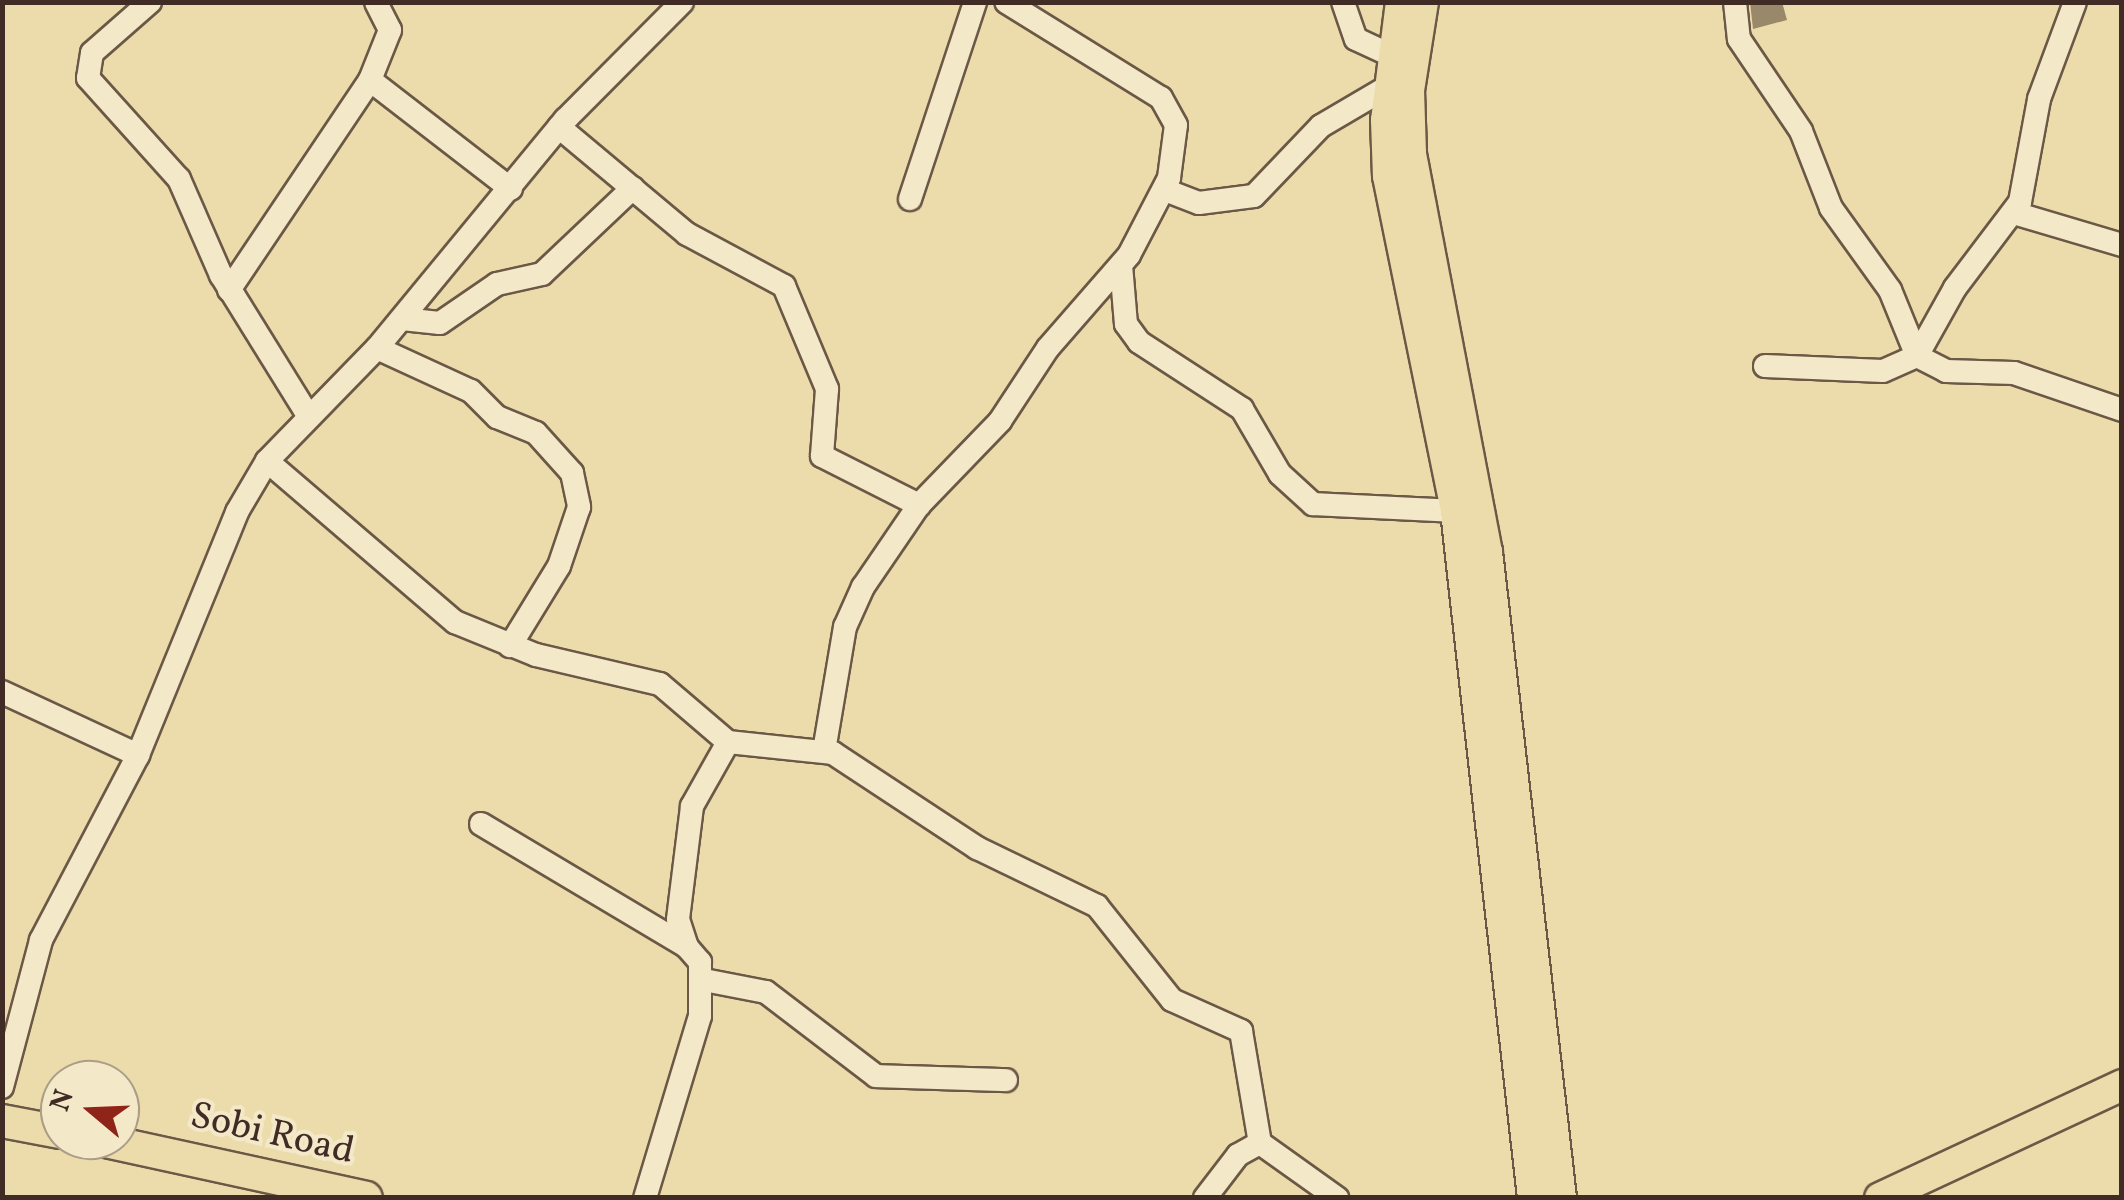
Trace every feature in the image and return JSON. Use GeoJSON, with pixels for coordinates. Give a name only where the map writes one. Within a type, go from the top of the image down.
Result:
{"type":"FeatureCollection","features":[{"type":"Feature","properties":{"kind":"highway"},"geometry":{"type":"LineString","coordinates":[[2,1121],[40,1128]]}},
{"type":"Feature","properties":{"kind":"highway","name":"Sobi Road"},"geometry":{"type":"LineString","coordinates":[[140,1149],[313,1190],[366,1198]]}},
{"type":"Feature","properties":{"kind":"main road"},"geometry":{"type":"LineString","coordinates":[[1401,2],[1391,71],[1388,176],[1456,511],[1533,1198]]}},
{"type":"Feature","properties":{"kind":"main road"},"geometry":{"type":"LineString","coordinates":[[1423,2],[1409,90],[1411,154],[1486,552],[1561,1198]]}},
{"type":"Feature","properties":{"kind":"main road"},"geometry":{"type":"LineString","coordinates":[[1880,1198],[2122,1085]]}},
{"type":"Feature","properties":{"kind":"main road"},"geometry":{"type":"LineString","coordinates":[[1918,1198],[2122,1104]]}},
{"type":"Feature","properties":{"kind":"street"},"geometry":{"type":"LineString","coordinates":[[150,2],[84,67],[179,179],[229,290],[309,417]]}},
{"type":"Feature","properties":{"kind":"street"},"geometry":{"type":"LineString","coordinates":[[229,290],[370,80],[390,30],[376,2]]}},
{"type":"Feature","properties":{"kind":"street"},"geometry":{"type":"LineString","coordinates":[[2,1087],[41,940],[138,755],[236,512],[268,461],[377,348],[559,128],[682,2]]}},
{"type":"Feature","properties":{"kind":"street"},"geometry":{"type":"LineString","coordinates":[[910,199],[975,2]]}},
{"type":"Feature","properties":{"kind":"street"},"geometry":{"type":"LineString","coordinates":[[824,751],[845,627],[919,505],[1000,421],[1048,348],[1121,264],[1165,190],[1176,125],[1161,98],[1006,2]]}},
{"type":"Feature","properties":{"kind":"street"},"geometry":{"type":"LineString","coordinates":[[1165,190],[1199,203],[1254,196],[1321,126],[1391,71],[1356,38],[1342,2]]}},
{"type":"Feature","properties":{"kind":"street"},"geometry":{"type":"LineString","coordinates":[[1735,2],[1740,39],[1801,130],[1832,208],[1890,290],[1916,356],[1946,371],[2014,373],[2122,410]]}},
{"type":"Feature","properties":{"kind":"street"},"geometry":{"type":"LineString","coordinates":[[1765,366],[1884,371],[1916,356],[1955,288],[2014,213],[2031,172],[2039,99],[2075,2]]}},
{"type":"Feature","properties":{"kind":"street"},"geometry":{"type":"LineString","coordinates":[[370,80],[510,189]]}},
{"type":"Feature","properties":{"kind":"street"},"geometry":{"type":"LineString","coordinates":[[559,128],[687,234],[784,286],[827,389],[822,456],[919,505]]}},
{"type":"Feature","properties":{"kind":"street"},"geometry":{"type":"LineString","coordinates":[[402,319],[440,323],[497,284],[542,274],[633,188]]}},
{"type":"Feature","properties":{"kind":"street"},"geometry":{"type":"LineString","coordinates":[[2014,213],[2122,245]]}},
{"type":"Feature","properties":{"kind":"street"},"geometry":{"type":"LineString","coordinates":[[1121,264],[1126,324],[1140,342],[1242,408],[1280,474],[1312,504],[1456,511]]}},
{"type":"Feature","properties":{"kind":"street"},"geometry":{"type":"LineString","coordinates":[[377,348],[471,391],[497,417],[536,433],[572,472],[579,508],[560,566],[510,646]]}},
{"type":"Feature","properties":{"kind":"street"},"geometry":{"type":"LineString","coordinates":[[268,461],[455,622],[510,646],[660,684],[728,742],[824,751],[977,848],[1097,906],[1172,1000],[1241,1031],[1260,1142],[1270,1157],[1336,1198]]}},
{"type":"Feature","properties":{"kind":"street"},"geometry":{"type":"LineString","coordinates":[[2,692],[138,755]]}},
{"type":"Feature","properties":{"kind":"street"},"geometry":{"type":"LineString","coordinates":[[645,1198],[677,1106],[704,980],[678,918],[692,806],[728,742]]}},
{"type":"Feature","properties":{"kind":"street"},"geometry":{"type":"LineString","coordinates":[[481,824],[688,947]]}},
{"type":"Feature","properties":{"kind":"street"},"geometry":{"type":"LineString","coordinates":[[704,980],[766,992],[876,1076],[1006,1080]]}},
{"type":"Feature","properties":{"kind":"street"},"geometry":{"type":"LineString","coordinates":[[1205,1198],[1238,1155],[1260,1142]]}},
{"type":"Feature","properties":{"kind":"building"},"geometry":{"type":"Polygon","coordinates":[[[1750,2],[1782,2],[1787,20],[1753,29],[1750,2]]]}}]}
